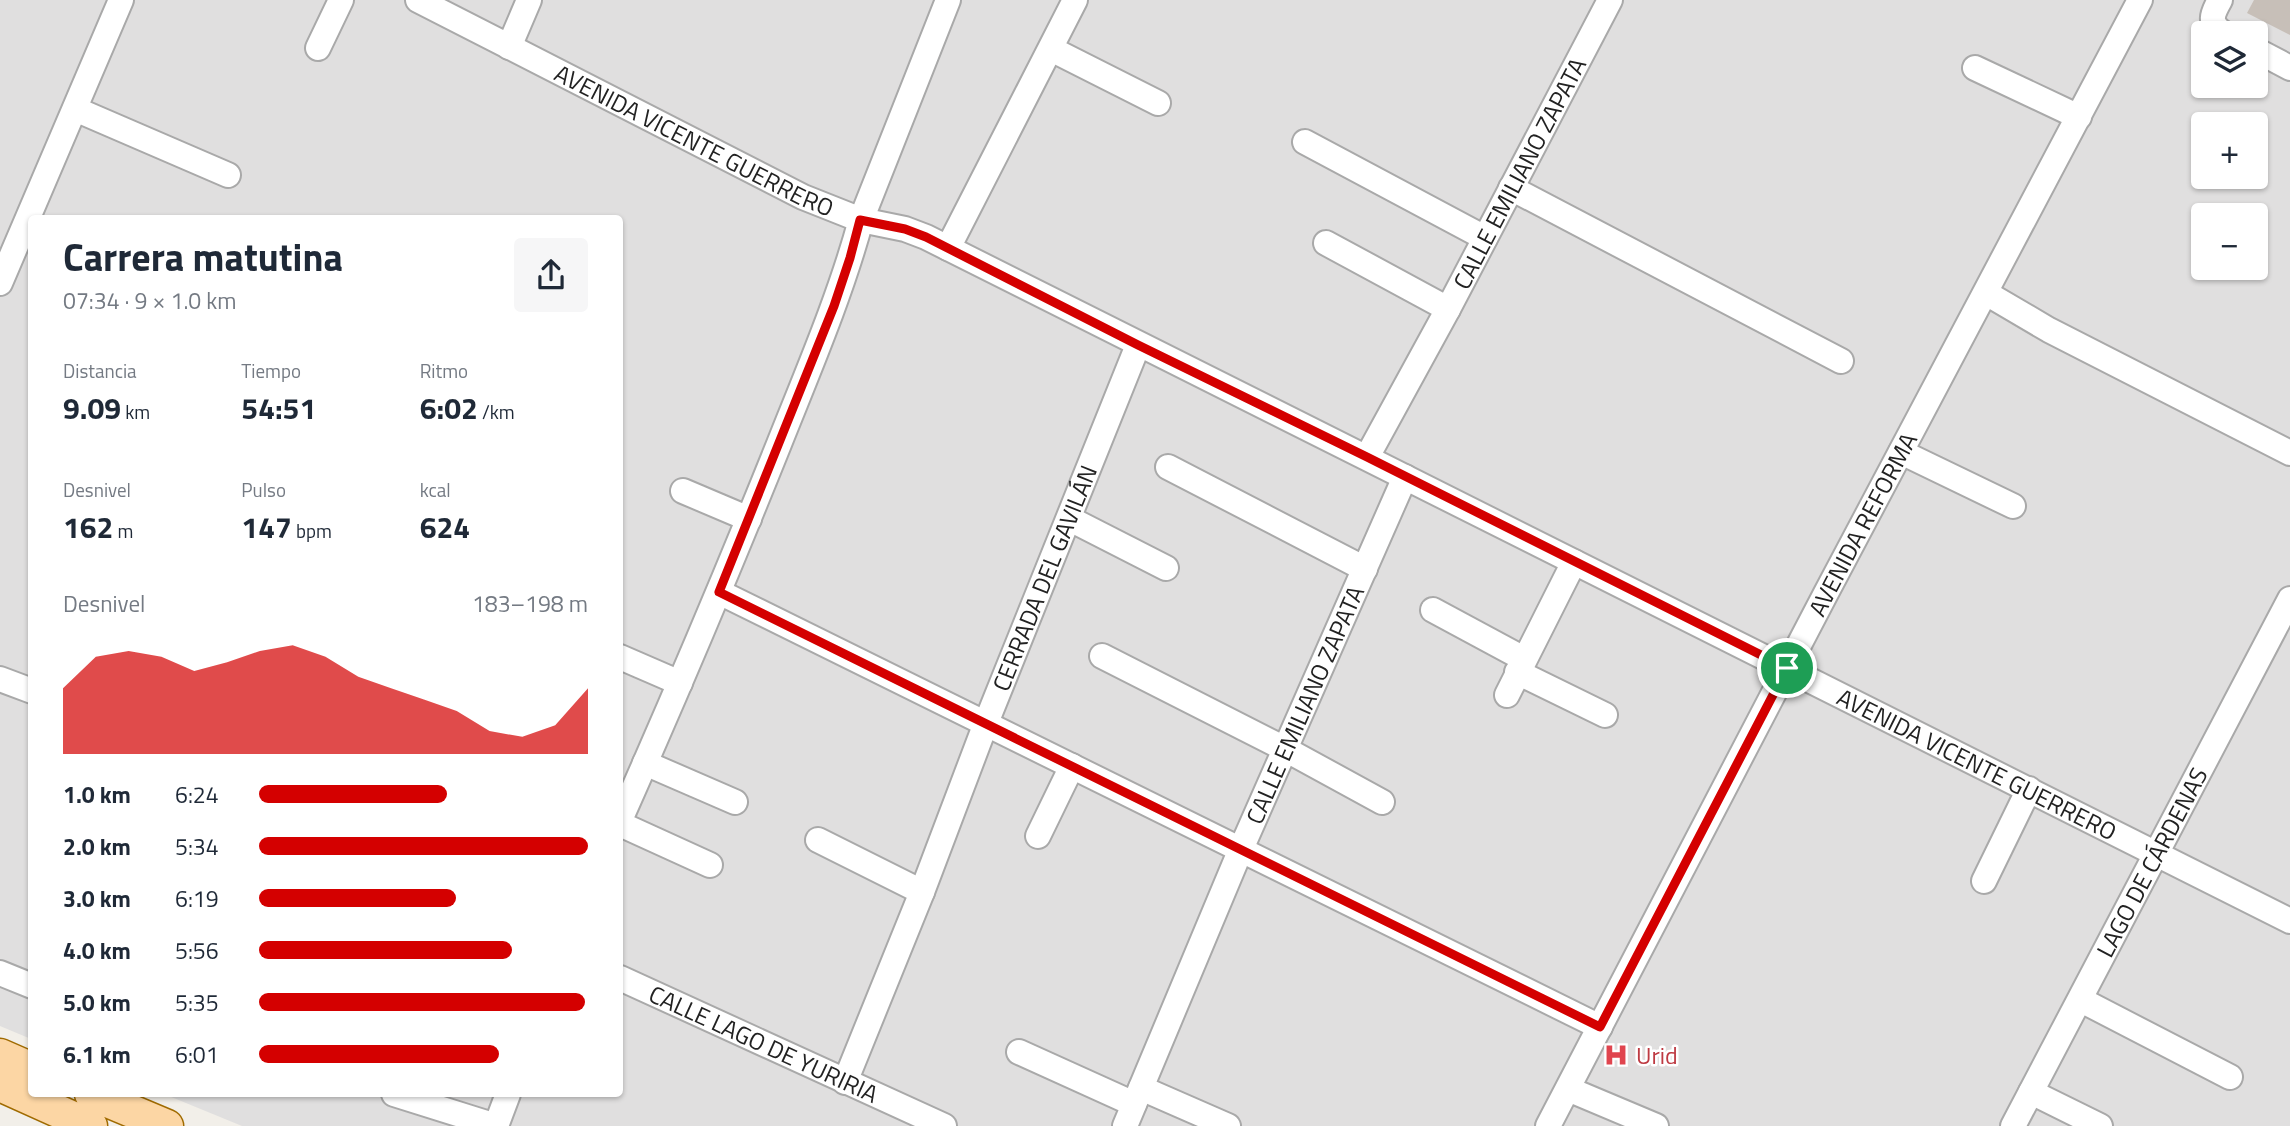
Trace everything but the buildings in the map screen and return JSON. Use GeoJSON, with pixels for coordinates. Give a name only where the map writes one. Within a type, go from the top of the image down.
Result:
{"type":"FeatureCollection","features":[{"type":"Feature","properties":{"kind":"main road"},"geometry":{"type":"LineString","coordinates":[[0,1055],[28,1067]]}},
{"type":"Feature","properties":{"kind":"main road"},"geometry":{"type":"LineString","coordinates":[[0,1085],[91,1126]]}},
{"type":"Feature","properties":{"kind":"main road"},"geometry":{"type":"LineString","coordinates":[[98,1097],[167,1126]]}},
{"type":"Feature","properties":{"kind":"street"},"geometry":{"type":"LineString","coordinates":[[29,215],[121,0]]}},
{"type":"Feature","properties":{"kind":"street"},"geometry":{"type":"LineString","coordinates":[[318,48],[341,0]]}},
{"type":"Feature","properties":{"kind":"street","name":"AVENIDA VICENTE GUERRERO"},"geometry":{"type":"LineString","coordinates":[[418,0],[803,197],[860,220],[905,229],[948,248],[2290,921]]}},
{"type":"Feature","properties":{"kind":"street"},"geometry":{"type":"LineString","coordinates":[[509,47],[529,0]]}},
{"type":"Feature","properties":{"kind":"street"},"geometry":{"type":"LineString","coordinates":[[623,815],[719,592],[834,306],[860,220],[948,0]]}},
{"type":"Feature","properties":{"kind":"street"},"geometry":{"type":"LineString","coordinates":[[948,248],[1075,0]]}},
{"type":"Feature","properties":{"kind":"street","name":"CALLE EMILIANO ZAPATA"},"geometry":{"type":"LineString","coordinates":[[1367,457],[1610,0]]}},
{"type":"Feature","properties":{"kind":"street","name":"AVENIDA REFORMA"},"geometry":{"type":"LineString","coordinates":[[1549,1126],[1787,668],[2140,0]]}},
{"type":"Feature","properties":{"kind":"street"},"geometry":{"type":"LineString","coordinates":[[2212,21],[2213,13],[2220,0]]}},
{"type":"Feature","properties":{"kind":"street"},"geometry":{"type":"LineString","coordinates":[[1051,49],[1158,103]]}},
{"type":"Feature","properties":{"kind":"street"},"geometry":{"type":"LineString","coordinates":[[2268,56],[2290,68]]}},
{"type":"Feature","properties":{"kind":"street"},"geometry":{"type":"LineString","coordinates":[[1975,68],[2079,117]]}},
{"type":"Feature","properties":{"kind":"street"},"geometry":{"type":"LineString","coordinates":[[75,109],[228,174]]}},
{"type":"Feature","properties":{"kind":"street"},"geometry":{"type":"LineString","coordinates":[[1305,142],[1485,238]]}},
{"type":"Feature","properties":{"kind":"street"},"geometry":{"type":"LineString","coordinates":[[1511,188],[1842,362]]}},
{"type":"Feature","properties":{"kind":"street"},"geometry":{"type":"LineString","coordinates":[[0,283],[28,218]]}},
{"type":"Feature","properties":{"kind":"street"},"geometry":{"type":"LineString","coordinates":[[1326,243],[1448,309]]}},
{"type":"Feature","properties":{"kind":"street"},"geometry":{"type":"LineString","coordinates":[[1986,293],[2049,330],[2290,453]]}},
{"type":"Feature","properties":{"kind":"street","name":"CERRADA DEL GAVILÁN"},"geometry":{"type":"LineString","coordinates":[[845,1082],[1138,345]]}},
{"type":"Feature","properties":{"kind":"street"},"geometry":{"type":"LineString","coordinates":[[1901,452],[2013,506]]}},
{"type":"Feature","properties":{"kind":"street"},"geometry":{"type":"LineString","coordinates":[[1168,467],[1365,569]]}},
{"type":"Feature","properties":{"kind":"street","name":"CALLE EMILIANO ZAPATA"},"geometry":{"type":"LineString","coordinates":[[1133,1106],[1284,749],[1405,477]]}},
{"type":"Feature","properties":{"kind":"street"},"geometry":{"type":"LineString","coordinates":[[683,491],[749,519]]}},
{"type":"Feature","properties":{"kind":"street"},"geometry":{"type":"LineString","coordinates":[[1070,519],[1166,568]]}},
{"type":"Feature","properties":{"kind":"street"},"geometry":{"type":"LineString","coordinates":[[1507,695],[1574,562]]}},
{"type":"Feature","properties":{"kind":"street"},"geometry":{"type":"LineString","coordinates":[[719,592],[1600,1027]]}},
{"type":"Feature","properties":{"kind":"street","name":"LAGO DE CÁRDENAS"},"geometry":{"type":"LineString","coordinates":[[2013,1126],[2290,599]]}},
{"type":"Feature","properties":{"kind":"street"},"geometry":{"type":"LineString","coordinates":[[1433,610],[1605,715]]}},
{"type":"Feature","properties":{"kind":"street"},"geometry":{"type":"LineString","coordinates":[[1102,656],[1382,802]]}},
{"type":"Feature","properties":{"kind":"street"},"geometry":{"type":"LineString","coordinates":[[623,658],[680,683]]}},
{"type":"Feature","properties":{"kind":"street"},"geometry":{"type":"LineString","coordinates":[[0,679],[28,690]]}},
{"type":"Feature","properties":{"kind":"street"},"geometry":{"type":"LineString","coordinates":[[645,763],[735,802]]}},
{"type":"Feature","properties":{"kind":"street"},"geometry":{"type":"LineString","coordinates":[[1038,836],[1072,766]]}},
{"type":"Feature","properties":{"kind":"street"},"geometry":{"type":"LineString","coordinates":[[1984,881],[2029,789]]}},
{"type":"Feature","properties":{"kind":"street"},"geometry":{"type":"LineString","coordinates":[[623,823],[710,865]]}},
{"type":"Feature","properties":{"kind":"street"},"geometry":{"type":"LineString","coordinates":[[818,840],[922,892]]}},
{"type":"Feature","properties":{"kind":"street"},"geometry":{"type":"LineString","coordinates":[[0,973],[28,984]]}},
{"type":"Feature","properties":{"kind":"street","name":"CALLE LAGO DE YURIRIA"},"geometry":{"type":"LineString","coordinates":[[623,979],[944,1126]]}},
{"type":"Feature","properties":{"kind":"street"},"geometry":{"type":"LineString","coordinates":[[2081,1000],[2230,1077]]}},
{"type":"Feature","properties":{"kind":"street"},"geometry":{"type":"LineString","coordinates":[[1018,1052],[1133,1106],[1228,1126]]}},
{"type":"Feature","properties":{"kind":"street"},"geometry":{"type":"LineString","coordinates":[[1568,1089],[1656,1126]]}},
{"type":"Feature","properties":{"kind":"street"},"geometry":{"type":"LineString","coordinates":[[2031,1092],[2100,1126]]}},
{"type":"Feature","properties":{"kind":"street"},"geometry":{"type":"LineString","coordinates":[[404,1097],[496,1126],[507,1097]]}},
{"type":"Feature","properties":{"kind":"shaded area"},"geometry":{"type":"Polygon","coordinates":[[[0,0],[2282,0],[2290,4],[2290,1126],[242,1126],[171,1097],[623,1097],[623,215],[28,215],[28,1038],[0,1026],[0,0]]]}},
{"type":"Feature","properties":{"kind":"place","name":"Urid"},"geometry":{"type":"Point","coordinates":[1616,1055]}},
{"type":"Feature","properties":{"kind":"route"},"geometry":{"type":"LineString","coordinates":[[860,220],[905,229],[926,237],[1787,668],[1600,1027],[719,592],[834,306],[860,220]]}}]}
